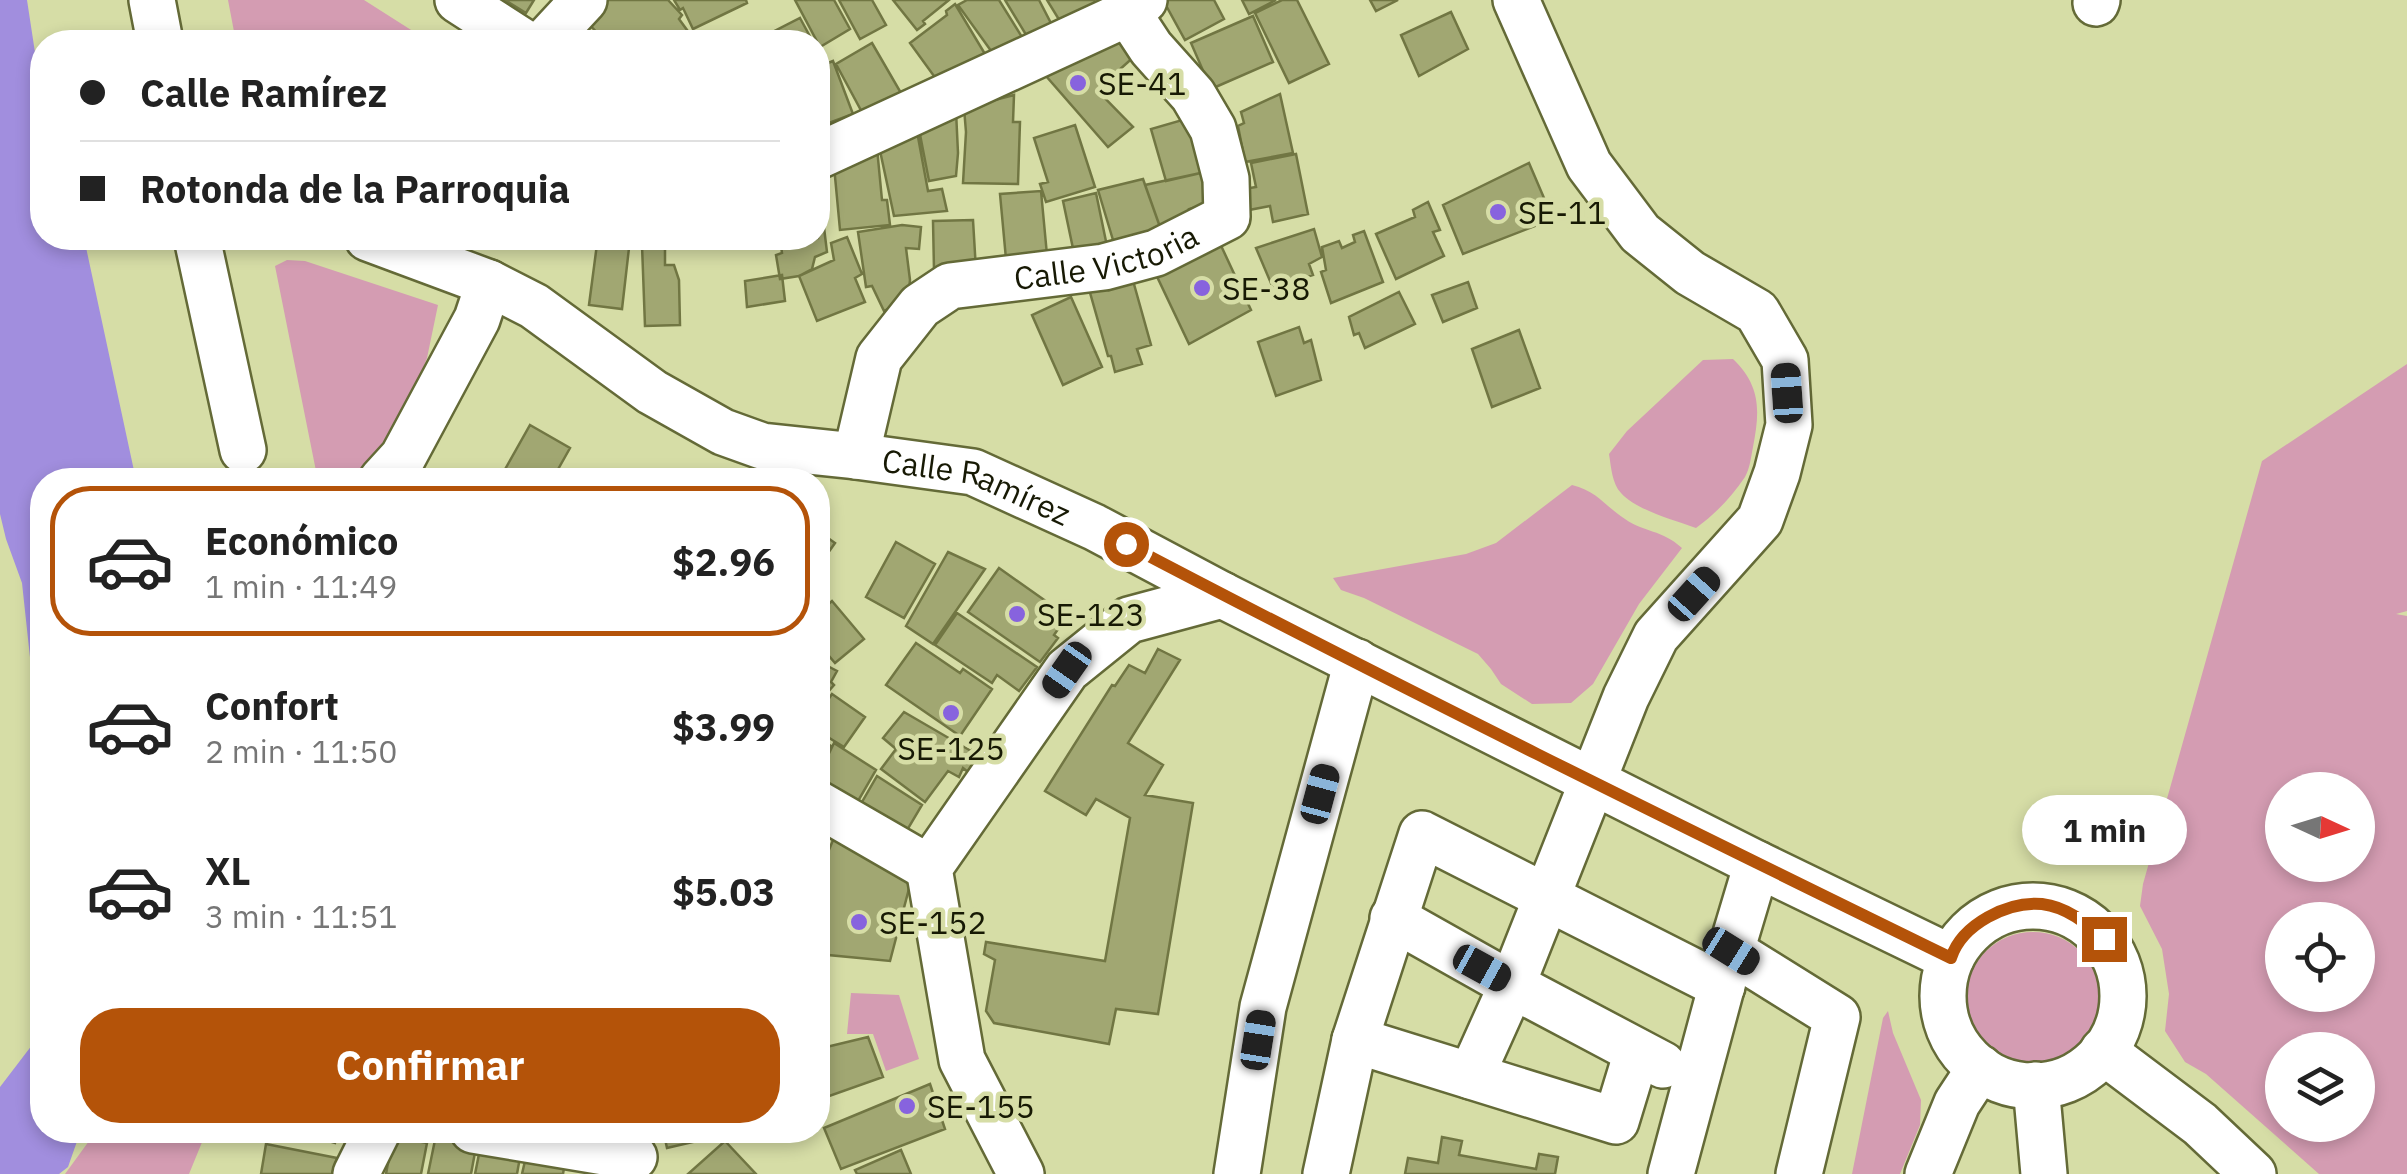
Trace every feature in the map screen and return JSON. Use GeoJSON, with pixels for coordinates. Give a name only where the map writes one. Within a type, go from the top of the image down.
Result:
{"type":"FeatureCollection","features":[{"type":"Feature","properties":{"kind":"street"},"geometry":{"type":"LineString","coordinates":[[152,0],[158,30]]}},
{"type":"Feature","properties":{"kind":"street"},"geometry":{"type":"LineString","coordinates":[[458,0],[504,30]]}},
{"type":"Feature","properties":{"kind":"street"},"geometry":{"type":"LineString","coordinates":[[556,30],[584,0]]}},
{"type":"Feature","properties":{"kind":"street"},"geometry":{"type":"LineString","coordinates":[[1471,1076],[1512,985],[1626,697],[1656,636],[1760,520],[1790,425],[1785,360],[1757,312],[1690,274],[1640,233],[1589,165],[1516,0]]}},
{"type":"Feature","properties":{"kind":"street"},"geometry":{"type":"LineString","coordinates":[[830,150],[1136,6]]}},
{"type":"Feature","properties":{"kind":"street","name":"Calle Victoria"},"geometry":{"type":"LineString","coordinates":[[856,456],[879,358],[920,306],[950,286],[1104,267],[1156,253],[1227,217],[1226,179],[1213,129],[1193,95],[1151,48],[1136,6]]}},
{"type":"Feature","properties":{"kind":"street"},"geometry":{"type":"LineString","coordinates":[[200,250],[243,450]]}},
{"type":"Feature","properties":{"kind":"street","name":"Calle Ramírez"},"geometry":{"type":"LineString","coordinates":[[442,250],[490,283],[534,306],[652,392],[723,432],[762,446],[973,472],[1094,527],[1593,782],[1951,958]]}},
{"type":"Feature","properties":{"kind":"street"},"geometry":{"type":"LineString","coordinates":[[393,468],[403,457],[477,318],[490,283]]}},
{"type":"Feature","properties":{"kind":"street"},"geometry":{"type":"LineString","coordinates":[[1021,1174],[962,1060],[929,868],[1067,670],[1129,620],[1222,595]]}},
{"type":"Feature","properties":{"kind":"street"},"geometry":{"type":"LineString","coordinates":[[1237,1174],[1263,1007],[1357,662]]}},
{"type":"Feature","properties":{"kind":"street"},"geometry":{"type":"LineString","coordinates":[[830,811],[929,868]]}},
{"type":"Feature","properties":{"kind":"street"},"geometry":{"type":"LineString","coordinates":[[1326,1174],[1354,1040],[1422,834],[1547,896],[1838,1016],[1799,1174]]}},
{"type":"Feature","properties":{"kind":"street"},"geometry":{"type":"LineString","coordinates":[[1671,1174],[1757,864]]}},
{"type":"Feature","properties":{"kind":"street"},"geometry":{"type":"LineString","coordinates":[[2044,904],[2077,916],[2104,939],[2120,970],[2123,1006],[2112,1040],[2103,1051],[2089,1068],[2058,1084],[2022,1087],[1988,1076],[1961,1052],[1945,1021],[1942,985],[1953,951],[1976,924],[2008,908],[2044,904]]}},
{"type":"Feature","properties":{"kind":"street"},"geometry":{"type":"LineString","coordinates":[[1394,918],[1695,1083]]}},
{"type":"Feature","properties":{"kind":"street"},"geometry":{"type":"LineString","coordinates":[[1354,1040],[1616,1120],[1637,1052]]}},
{"type":"Feature","properties":{"kind":"street"},"geometry":{"type":"LineString","coordinates":[[2103,1051],[2200,1124],[2252,1174]]}},
{"type":"Feature","properties":{"kind":"street"},"geometry":{"type":"LineString","coordinates":[[1928,1174],[1957,1103],[1980,1068]]}},
{"type":"Feature","properties":{"kind":"street"},"geometry":{"type":"LineString","coordinates":[[2036,1085],[2044,1174]]}},
{"type":"Feature","properties":{"kind":"street"},"geometry":{"type":"LineString","coordinates":[[356,1174],[372,1143]]}},
{"type":"Feature","properties":{"kind":"street"},"geometry":{"type":"LineString","coordinates":[[553,1143],[634,1156]]}},
{"type":"Feature","properties":{"kind":"shaded area"},"geometry":{"type":"Polygon","coordinates":[[[0,0],[27,0],[32,30],[30,250],[87,250],[133,468],[30,468],[30,657],[22,583],[0,514],[0,0]]]}},
{"type":"Feature","properties":{"kind":"shaded area"},"geometry":{"type":"Polygon","coordinates":[[[228,0],[364,0],[411,30],[234,30],[228,0]]]}},
{"type":"Feature","properties":{"kind":"shaded area"},"geometry":{"type":"Polygon","coordinates":[[[287,260],[305,261],[438,305],[421,374],[391,446],[374,468],[315,468],[275,266],[287,260]]]}},
{"type":"Feature","properties":{"kind":"shaded area"},"geometry":{"type":"Polygon","coordinates":[[[1733,359],[1749,379],[1757,410],[1750,462],[1740,485],[1696,528],[1636,505],[1616,485],[1609,454],[1627,431],[1703,360],[1733,359]]]}},
{"type":"Feature","properties":{"kind":"shaded area"},"geometry":{"type":"Polygon","coordinates":[[[2407,364],[2407,611],[2396,614],[2407,616],[2407,1174],[2319,1174],[2283,1142],[2375,1142],[2375,1032],[2265,1032],[2265,1126],[2206,1074],[2185,1062],[2165,1031],[2169,994],[2162,949],[2140,906],[2262,461],[2407,364]]]}},
{"type":"Feature","properties":{"kind":"shaded area"},"geometry":{"type":"Polygon","coordinates":[[[1572,485],[1594,495],[1632,523],[1667,537],[1682,548],[1639,604],[1593,684],[1571,703],[1532,704],[1501,684],[1478,654],[1341,590],[1333,578],[1466,554],[1496,543],[1572,485]]]}},
{"type":"Feature","properties":{"kind":"shaded area"},"geometry":{"type":"Polygon","coordinates":[[[2033,932],[2059,937],[2080,952],[2095,973],[2100,999],[2095,1025],[2080,1046],[2059,1061],[2033,1066],[2007,1061],[1986,1046],[1971,1025],[1966,999],[1971,973],[1986,952],[2007,937],[2033,932]]]}},
{"type":"Feature","properties":{"kind":"shaded area"},"geometry":{"type":"Polygon","coordinates":[[[851,993],[899,995],[919,1059],[886,1071],[873,1034],[847,1034],[851,993]]]}},
{"type":"Feature","properties":{"kind":"shaded area"},"geometry":{"type":"Polygon","coordinates":[[[1888,1011],[1921,1100],[1920,1125],[1900,1174],[1852,1174],[1883,1018],[1888,1011]]]}},
{"type":"Feature","properties":{"kind":"shaded area"},"geometry":{"type":"Polygon","coordinates":[[[30,1048],[30,1143],[76,1143],[68,1167],[59,1174],[0,1174],[0,1087],[30,1048]]]}},
{"type":"Feature","properties":{"kind":"shaded area"},"geometry":{"type":"Polygon","coordinates":[[[88,1143],[202,1143],[189,1174],[65,1174],[88,1143]]]}},
{"type":"Feature","properties":{"kind":"building"},"geometry":{"type":"Polygon","coordinates":[[[505,0],[534,0],[526,13],[505,0]]]}},
{"type":"Feature","properties":{"kind":"building"},"geometry":{"type":"Polygon","coordinates":[[[608,0],[668,0],[682,15],[679,19],[687,30],[595,30],[586,21],[608,0]]]}},
{"type":"Feature","properties":{"kind":"building"},"geometry":{"type":"Polygon","coordinates":[[[674,0],[747,3],[693,29],[683,8],[680,10],[674,0]]]}},
{"type":"Feature","properties":{"kind":"building"},"geometry":{"type":"Polygon","coordinates":[[[795,0],[834,0],[850,29],[830,41],[830,30],[811,30],[795,0]]]}},
{"type":"Feature","properties":{"kind":"building"},"geometry":{"type":"Polygon","coordinates":[[[839,0],[872,0],[886,25],[860,39],[839,0]]]}},
{"type":"Feature","properties":{"kind":"building"},"geometry":{"type":"Polygon","coordinates":[[[893,0],[949,0],[917,30],[893,0]]]}},
{"type":"Feature","properties":{"kind":"building"},"geometry":{"type":"Polygon","coordinates":[[[967,0],[999,0],[1030,50],[1002,66],[958,5],[967,0]]]}},
{"type":"Feature","properties":{"kind":"building"},"geometry":{"type":"Polygon","coordinates":[[[1005,0],[1039,0],[1055,31],[1031,43],[1005,0]]]}},
{"type":"Feature","properties":{"kind":"building"},"geometry":{"type":"Polygon","coordinates":[[[1047,0],[1094,0],[1100,10],[1066,31],[1047,0]]]}},
{"type":"Feature","properties":{"kind":"building"},"geometry":{"type":"Polygon","coordinates":[[[1163,0],[1214,0],[1224,19],[1185,40],[1163,0]]]}},
{"type":"Feature","properties":{"kind":"building"},"geometry":{"type":"Polygon","coordinates":[[[1242,0],[1276,0],[1249,14],[1242,0]]]}},
{"type":"Feature","properties":{"kind":"building"},"geometry":{"type":"Polygon","coordinates":[[[1282,0],[1297,0],[1329,64],[1289,83],[1255,13],[1282,0]]]}},
{"type":"Feature","properties":{"kind":"building"},"geometry":{"type":"Polygon","coordinates":[[[1370,0],[1398,0],[1376,11],[1370,0]]]}},
{"type":"Feature","properties":{"kind":"building"},"geometry":{"type":"Polygon","coordinates":[[[955,4],[988,59],[939,83],[910,43],[947,15],[946,11],[955,4]]]}},
{"type":"Feature","properties":{"kind":"building"},"geometry":{"type":"Polygon","coordinates":[[[1451,12],[1468,49],[1419,76],[1401,35],[1451,12]]]}},
{"type":"Feature","properties":{"kind":"building"},"geometry":{"type":"Polygon","coordinates":[[[1253,16],[1273,62],[1211,89],[1191,43],[1253,16]]]}},
{"type":"Feature","properties":{"kind":"building"},"geometry":{"type":"Polygon","coordinates":[[[800,18],[806,30],[776,30],[800,18]]]}},
{"type":"Feature","properties":{"kind":"building","name":"SE-41"},"geometry":{"type":"Polygon","coordinates":[[[1119,27],[1138,53],[1097,90],[1133,127],[1108,147],[1046,76],[1119,27]]]}},
{"type":"Feature","properties":{"kind":"building"},"geometry":{"type":"Polygon","coordinates":[[[872,43],[901,93],[863,114],[836,64],[872,43]]]}},
{"type":"Feature","properties":{"kind":"building"},"geometry":{"type":"Polygon","coordinates":[[[833,61],[853,114],[830,123],[833,61]]]}},
{"type":"Feature","properties":{"kind":"building"},"geometry":{"type":"Polygon","coordinates":[[[1280,94],[1293,153],[1245,162],[1238,126],[1244,123],[1241,112],[1280,94]]]}},
{"type":"Feature","properties":{"kind":"building"},"geometry":{"type":"Polygon","coordinates":[[[1014,95],[1013,122],[1020,122],[1018,184],[963,183],[964,108],[1014,95]]]}},
{"type":"Feature","properties":{"kind":"building"},"geometry":{"type":"Polygon","coordinates":[[[956,111],[956,176],[929,181],[917,119],[956,111]]]}},
{"type":"Feature","properties":{"kind":"building"},"geometry":{"type":"Polygon","coordinates":[[[1196,116],[1205,172],[1166,181],[1151,129],[1196,116]]]}},
{"type":"Feature","properties":{"kind":"building"},"geometry":{"type":"Polygon","coordinates":[[[1075,125],[1095,187],[1046,202],[1040,184],[1048,182],[1034,138],[1075,125]]]}},
{"type":"Feature","properties":{"kind":"building"},"geometry":{"type":"Polygon","coordinates":[[[916,126],[928,191],[942,189],[947,211],[894,216],[876,132],[916,126]]]}},
{"type":"Feature","properties":{"kind":"building"},"geometry":{"type":"Polygon","coordinates":[[[877,148],[882,200],[887,200],[890,225],[840,230],[833,155],[877,148]]]}},
{"type":"Feature","properties":{"kind":"building"},"geometry":{"type":"Polygon","coordinates":[[[1296,154],[1308,214],[1273,222],[1270,206],[1249,210],[1244,189],[1256,187],[1251,163],[1296,154]]]}},
{"type":"Feature","properties":{"kind":"building","name":"SE-11"},"geometry":{"type":"Polygon","coordinates":[[[1529,163],[1553,219],[1463,254],[1443,205],[1529,163]]]}},
{"type":"Feature","properties":{"kind":"building"},"geometry":{"type":"Polygon","coordinates":[[[1205,172],[1210,203],[1189,209],[1191,217],[1160,227],[1145,185],[1205,172]]]}},
{"type":"Feature","properties":{"kind":"building"},"geometry":{"type":"Polygon","coordinates":[[[1143,179],[1160,227],[1116,250],[1098,190],[1143,179]]]}},
{"type":"Feature","properties":{"kind":"building"},"geometry":{"type":"Polygon","coordinates":[[[1041,191],[1047,255],[1006,259],[1000,194],[1041,191]]]}},
{"type":"Feature","properties":{"kind":"building"},"geometry":{"type":"Polygon","coordinates":[[[1096,193],[1108,251],[1075,258],[1063,201],[1096,193]]]}},
{"type":"Feature","properties":{"kind":"building"},"geometry":{"type":"Polygon","coordinates":[[[1428,202],[1440,230],[1433,232],[1444,256],[1396,279],[1376,234],[1415,217],[1413,210],[1428,202]]]}},
{"type":"Feature","properties":{"kind":"building"},"geometry":{"type":"Polygon","coordinates":[[[973,220],[976,270],[934,270],[933,221],[973,220]]]}},
{"type":"Feature","properties":{"kind":"building"},"geometry":{"type":"Polygon","coordinates":[[[902,225],[921,227],[919,249],[906,248],[908,298],[884,311],[872,286],[866,287],[858,232],[902,225]]]}},
{"type":"Feature","properties":{"kind":"building"},"geometry":{"type":"Polygon","coordinates":[[[1314,229],[1322,257],[1309,264],[1313,275],[1273,288],[1256,248],[1314,229]]]}},
{"type":"Feature","properties":{"kind":"building"},"geometry":{"type":"Polygon","coordinates":[[[1364,231],[1383,282],[1331,303],[1321,272],[1326,270],[1322,247],[1339,241],[1342,248],[1355,242],[1353,235],[1364,231]]]}},
{"type":"Feature","properties":{"kind":"building"},"geometry":{"type":"Polygon","coordinates":[[[847,237],[862,274],[855,278],[865,302],[817,321],[799,276],[834,260],[831,243],[847,237]]]}},
{"type":"Feature","properties":{"kind":"building","name":"SE-38"},"geometry":{"type":"Polygon","coordinates":[[[1217,237],[1251,310],[1189,344],[1152,266],[1217,237]]]}},
{"type":"Feature","properties":{"kind":"building"},"geometry":{"type":"Polygon","coordinates":[[[596,250],[629,250],[622,309],[589,305],[596,250]]]}},
{"type":"Feature","properties":{"kind":"building"},"geometry":{"type":"Polygon","coordinates":[[[642,250],[665,250],[665,265],[674,265],[679,280],[680,325],[645,326],[642,250]]]}},
{"type":"Feature","properties":{"kind":"building"},"geometry":{"type":"Polygon","coordinates":[[[782,250],[827,252],[815,257],[812,269],[780,279],[776,255],[782,250]]]}},
{"type":"Feature","properties":{"kind":"building"},"geometry":{"type":"Polygon","coordinates":[[[782,275],[785,301],[747,307],[745,281],[782,275]]]}},
{"type":"Feature","properties":{"kind":"building"},"geometry":{"type":"Polygon","coordinates":[[[1132,277],[1151,345],[1137,349],[1142,364],[1115,372],[1089,289],[1132,277]]]}},
{"type":"Feature","properties":{"kind":"building"},"geometry":{"type":"Polygon","coordinates":[[[1468,282],[1477,308],[1443,322],[1432,295],[1468,282]]]}},
{"type":"Feature","properties":{"kind":"building"},"geometry":{"type":"Polygon","coordinates":[[[1399,292],[1415,324],[1365,348],[1359,333],[1354,335],[1349,317],[1399,292]]]}},
{"type":"Feature","properties":{"kind":"building"},"geometry":{"type":"Polygon","coordinates":[[[1071,297],[1102,367],[1063,385],[1032,315],[1071,297]]]}},
{"type":"Feature","properties":{"kind":"building"},"geometry":{"type":"Polygon","coordinates":[[[1299,327],[1304,343],[1311,340],[1321,380],[1276,396],[1258,342],[1299,327]]]}},
{"type":"Feature","properties":{"kind":"building"},"geometry":{"type":"Polygon","coordinates":[[[1519,330],[1540,388],[1492,407],[1472,349],[1519,330]]]}},
{"type":"Feature","properties":{"kind":"building"},"geometry":{"type":"Polygon","coordinates":[[[530,425],[570,448],[559,468],[506,468],[530,425]]]}},
{"type":"Feature","properties":{"kind":"building"},"geometry":{"type":"Polygon","coordinates":[[[896,542],[935,564],[904,618],[866,597],[896,542]]]}},
{"type":"Feature","properties":{"kind":"building"},"geometry":{"type":"Polygon","coordinates":[[[948,552],[985,569],[933,644],[906,626],[948,552]]]}},
{"type":"Feature","properties":{"kind":"building","name":"SE-123"},"geometry":{"type":"Polygon","coordinates":[[[999,568],[1067,616],[1054,635],[1058,638],[1040,662],[968,612],[999,568]]]}},
{"type":"Feature","properties":{"kind":"building"},"geometry":{"type":"Polygon","coordinates":[[[830,603],[864,639],[835,663],[830,657],[830,603]]]}},
{"type":"Feature","properties":{"kind":"building"},"geometry":{"type":"Polygon","coordinates":[[[957,613],[1037,667],[1019,691],[997,675],[992,683],[935,645],[957,613]]]}},
{"type":"Feature","properties":{"kind":"building","name":"SE-125"},"geometry":{"type":"Polygon","coordinates":[[[916,643],[992,689],[960,736],[886,685],[916,643]]]}},
{"type":"Feature","properties":{"kind":"building"},"geometry":{"type":"Polygon","coordinates":[[[1158,649],[1180,660],[1128,743],[1163,765],[1145,795],[1193,803],[1158,1014],[1116,1009],[1109,1044],[994,1023],[986,1011],[995,960],[984,954],[986,942],[1105,961],[1130,818],[1096,799],[1086,815],[1045,791],[1112,685],[1129,665],[1145,673],[1158,649]]]}},
{"type":"Feature","properties":{"kind":"building"},"geometry":{"type":"Polygon","coordinates":[[[830,667],[837,671],[831,682],[834,685],[830,690],[830,667]]]}},
{"type":"Feature","properties":{"kind":"building"},"geometry":{"type":"Polygon","coordinates":[[[832,694],[865,717],[844,747],[830,738],[832,694]]]}},
{"type":"Feature","properties":{"kind":"building"},"geometry":{"type":"Polygon","coordinates":[[[904,712],[971,751],[975,746],[981,750],[968,772],[963,768],[959,777],[948,771],[925,802],[881,769],[896,749],[883,738],[904,712]]]}},
{"type":"Feature","properties":{"kind":"building"},"geometry":{"type":"Polygon","coordinates":[[[834,743],[876,770],[854,808],[830,794],[830,751],[834,743]]]}},
{"type":"Feature","properties":{"kind":"building"},"geometry":{"type":"Polygon","coordinates":[[[877,776],[922,805],[906,832],[858,809],[877,776]]]}},
{"type":"Feature","properties":{"kind":"building","name":"SE-152"},"geometry":{"type":"Polygon","coordinates":[[[836,833],[911,881],[890,961],[830,955],[830,847],[836,833]]]}},
{"type":"Feature","properties":{"kind":"building"},"geometry":{"type":"Polygon","coordinates":[[[868,1037],[883,1077],[830,1096],[830,1046],[868,1037]]]}},
{"type":"Feature","properties":{"kind":"building","name":"SE-155"},"geometry":{"type":"Polygon","coordinates":[[[930,1084],[945,1129],[841,1169],[830,1142],[830,1126],[930,1084]]]}},
{"type":"Feature","properties":{"kind":"building"},"geometry":{"type":"Polygon","coordinates":[[[1442,1137],[1462,1141],[1459,1155],[1536,1169],[1539,1154],[1558,1157],[1555,1174],[1405,1174],[1408,1158],[1438,1163],[1442,1137]]]}},
{"type":"Feature","properties":{"kind":"building"},"geometry":{"type":"Polygon","coordinates":[[[392,1143],[427,1143],[421,1174],[386,1174],[392,1143]]]}},
{"type":"Feature","properties":{"kind":"building"},"geometry":{"type":"Polygon","coordinates":[[[434,1143],[476,1147],[471,1174],[428,1174],[434,1143]]]}},
{"type":"Feature","properties":{"kind":"building"},"geometry":{"type":"Polygon","coordinates":[[[727,1143],[756,1174],[688,1174],[727,1143]]]}},
{"type":"Feature","properties":{"kind":"building"},"geometry":{"type":"Polygon","coordinates":[[[266,1144],[337,1158],[332,1174],[261,1174],[266,1144]]]}},
{"type":"Feature","properties":{"kind":"building"},"geometry":{"type":"Polygon","coordinates":[[[480,1149],[520,1157],[517,1174],[475,1174],[480,1149]]]}},
{"type":"Feature","properties":{"kind":"building"},"geometry":{"type":"Polygon","coordinates":[[[901,1150],[911,1174],[857,1174],[855,1170],[901,1150]]]}},
{"type":"Feature","properties":{"kind":"building"},"geometry":{"type":"Polygon","coordinates":[[[525,1161],[564,1168],[563,1174],[522,1174],[525,1161]]]}},
{"type":"Feature","properties":{"kind":"place","name":"SE-41"},"geometry":{"type":"Point","coordinates":[1078,83]}},
{"type":"Feature","properties":{"kind":"place","name":"SE-11"},"geometry":{"type":"Point","coordinates":[1498,212]}},
{"type":"Feature","properties":{"kind":"place","name":"SE-38"},"geometry":{"type":"Point","coordinates":[1202,288]}},
{"type":"Feature","properties":{"kind":"place","name":"SE-123"},"geometry":{"type":"Point","coordinates":[1017,614]}},
{"type":"Feature","properties":{"kind":"place","name":"SE-125"},"geometry":{"type":"Point","coordinates":[951,713]}},
{"type":"Feature","properties":{"kind":"place","name":"SE-152"},"geometry":{"type":"Point","coordinates":[859,922]}},
{"type":"Feature","properties":{"kind":"place","name":"SE-155"},"geometry":{"type":"Point","coordinates":[907,1106]}},
{"type":"Feature","properties":{"kind":"route"},"geometry":{"type":"LineString","coordinates":[[1126,544],[1951,958],[1976,924],[2008,908],[2044,904],[2077,916],[2104,939]]}}]}
